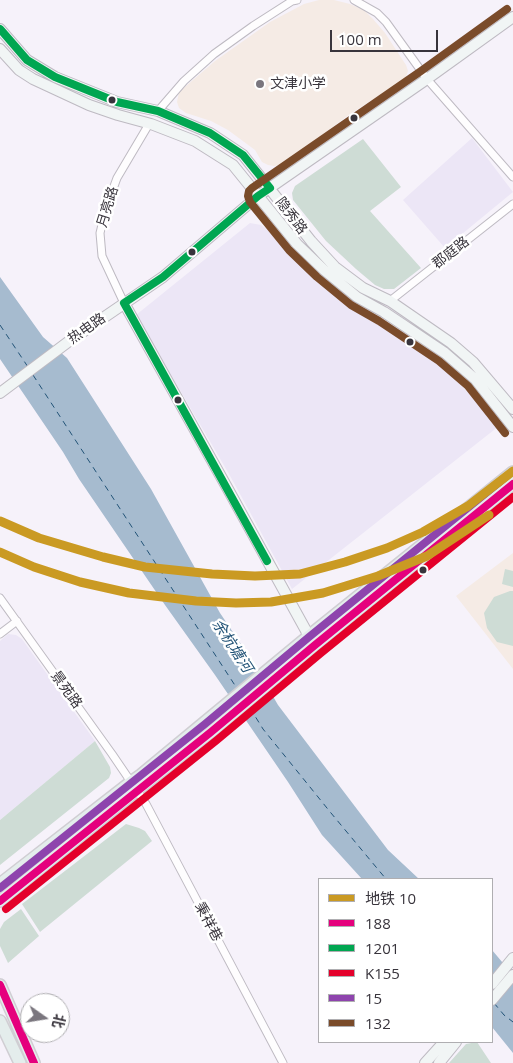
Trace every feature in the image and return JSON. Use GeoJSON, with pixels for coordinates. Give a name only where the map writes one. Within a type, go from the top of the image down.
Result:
{"type":"FeatureCollection","features":[{"type":"Feature","properties":{"kind":"main road","name":"热电路"},"geometry":{"type":"LineString","coordinates":[[2,392],[68,342],[163,277],[258,196],[513,17]]}},
{"type":"Feature","properties":{"kind":"main road","name":"隐秀路"},"geometry":{"type":"LineString","coordinates":[[0,29],[27,60],[55,77],[117,102],[158,111],[210,133],[243,155],[311,241],[335,267],[363,288],[390,301],[451,344],[472,362],[513,409]]}},
{"type":"Feature","properties":{"kind":"main road","name":"隐秀路"},"geometry":{"type":"LineString","coordinates":[[0,49],[19,70],[40,83],[88,105],[196,141],[233,165],[297,244],[324,270],[357,297],[384,312],[445,354],[476,379],[513,427]]}},
{"type":"Feature","properties":{"kind":"main road","name":"月亮路"},"geometry":{"type":"LineString","coordinates":[[124,304],[230,491],[309,636]]}},
{"type":"Feature","properties":{"kind":"main road"},"geometry":{"type":"LineString","coordinates":[[286,662],[309,636],[513,472]]}},
{"type":"Feature","properties":{"kind":"main road"},"geometry":{"type":"LineString","coordinates":[[0,884],[133,786],[286,662],[513,484]]}},
{"type":"Feature","properties":{"kind":"main road"},"geometry":{"type":"LineString","coordinates":[[0,901],[133,786]]}},
{"type":"Feature","properties":{"kind":"main road"},"geometry":{"type":"LineString","coordinates":[[493,983],[513,958]]}},
{"type":"Feature","properties":{"kind":"main road"},"geometry":{"type":"LineString","coordinates":[[493,999],[513,975]]}},
{"type":"Feature","properties":{"kind":"main road"},"geometry":{"type":"LineString","coordinates":[[0,985],[34,1063]]}},
{"type":"Feature","properties":{"kind":"main road"},"geometry":{"type":"LineString","coordinates":[[0,1020],[20,1063]]}},
{"type":"Feature","properties":{"kind":"main road"},"geometry":{"type":"LineString","coordinates":[[425,1063],[443,1043]]}},
{"type":"Feature","properties":{"kind":"main road"},"geometry":{"type":"LineString","coordinates":[[439,1063],[455,1043]]}},
{"type":"Feature","properties":{"kind":"street"},"geometry":{"type":"LineString","coordinates":[[158,111],[184,81],[214,54],[253,26],[292,1],[297,0]]}},
{"type":"Feature","properties":{"kind":"street"},"geometry":{"type":"LineString","coordinates":[[354,0],[377,13],[386,22],[427,79],[513,177]]}},
{"type":"Feature","properties":{"kind":"street","name":"月亮路"},"geometry":{"type":"LineString","coordinates":[[124,304],[102,256],[100,233],[106,208],[117,178],[149,124]]}},
{"type":"Feature","properties":{"kind":"street","name":"郡庭路"},"geometry":{"type":"LineString","coordinates":[[390,301],[513,204]]}},
{"type":"Feature","properties":{"kind":"street","name":"景苑路"},"geometry":{"type":"LineString","coordinates":[[0,598],[133,786]]}},
{"type":"Feature","properties":{"kind":"street"},"geometry":{"type":"LineString","coordinates":[[0,634],[17,621]]}},
{"type":"Feature","properties":{"kind":"street","name":"秉祥巷"},"geometry":{"type":"LineString","coordinates":[[133,786],[146,804],[283,1063]]}},
{"type":"Feature","properties":{"kind":"shaded area","name":"文津小学"},"geometry":{"type":"Polygon","coordinates":[[[319,0],[334,0],[364,10],[385,33],[406,65],[408,71],[406,77],[350,114],[282,165],[274,166],[262,162],[255,150],[228,130],[211,121],[186,113],[179,108],[177,102],[179,92],[215,61],[270,22],[304,4],[319,0]]]}},
{"type":"Feature","properties":{"kind":"shaded area"},"geometry":{"type":"Polygon","coordinates":[[[472,138],[513,192],[445,248],[403,200],[472,138]]]}},
{"type":"Feature","properties":{"kind":"shaded area"},"geometry":{"type":"Polygon","coordinates":[[[363,139],[401,187],[370,211],[421,268],[394,289],[384,289],[375,285],[356,269],[326,241],[293,200],[292,193],[295,186],[363,139]]]}},
{"type":"Feature","properties":{"kind":"shaded area"},"geometry":{"type":"Polygon","coordinates":[[[250,223],[261,225],[269,231],[313,277],[366,318],[406,341],[446,369],[499,426],[292,589],[229,474],[136,315],[250,223]]]}},
{"type":"Feature","properties":{"kind":"shaded area"},"geometry":{"type":"Polygon","coordinates":[[[513,553],[513,669],[456,596],[513,553]]]}},
{"type":"Feature","properties":{"kind":"shaded area"},"geometry":{"type":"Polygon","coordinates":[[[505,569],[513,571],[513,587],[502,584],[505,569]]]}},
{"type":"Feature","properties":{"kind":"shaded area"},"geometry":{"type":"Polygon","coordinates":[[[513,591],[513,646],[497,642],[487,628],[484,613],[494,597],[513,591]]]}},
{"type":"Feature","properties":{"kind":"shaded area"},"geometry":{"type":"Polygon","coordinates":[[[8,634],[16,635],[22,639],[95,741],[0,820],[0,641],[8,634]]]}},
{"type":"Feature","properties":{"kind":"shaded area"},"geometry":{"type":"Polygon","coordinates":[[[95,741],[110,767],[111,773],[109,778],[0,865],[0,820],[95,741]]]}},
{"type":"Feature","properties":{"kind":"shaded area"},"geometry":{"type":"Polygon","coordinates":[[[126,824],[145,831],[152,841],[40,932],[22,904],[126,824]]]}},
{"type":"Feature","properties":{"kind":"shaded area"},"geometry":{"type":"Polygon","coordinates":[[[21,909],[39,936],[8,963],[0,946],[0,929],[4,922],[21,909]]]}},
{"type":"Feature","properties":{"kind":"shaded area"},"geometry":{"type":"Polygon","coordinates":[[[478,1043],[491,1063],[449,1063],[466,1044],[478,1043]]]}},
{"type":"Feature","properties":{"kind":"water","name":"余杭塘河"},"geometry":{"type":"Polygon","coordinates":[[[0,277],[43,337],[67,358],[151,489],[220,613],[253,662],[278,705],[388,850],[418,878],[361,878],[322,835],[215,675],[79,479],[0,359],[0,277]]]}},
{"type":"Feature","properties":{"kind":"water"},"geometry":{"type":"Polygon","coordinates":[[[493,951],[513,975],[513,1053],[493,1028],[493,951]]]}},
{"type":"Feature","properties":{"kind":"ferry route"},"geometry":{"type":"LineString","coordinates":[[0,325],[28,367]]}},
{"type":"Feature","properties":{"kind":"ferry route"},"geometry":{"type":"LineString","coordinates":[[33,375],[238,690]]}},
{"type":"Feature","properties":{"kind":"ferry route"},"geometry":{"type":"LineString","coordinates":[[250,708],[263,729],[385,878]]}},
{"type":"Feature","properties":{"kind":"ferry route"},"geometry":{"type":"LineString","coordinates":[[494,1003],[513,1022]]}},
{"type":"Feature","properties":{"kind":"metro line","name":"10"},"geometry":{"type":"LineString","coordinates":[[0,521],[39,538],[145,567],[212,574],[255,576],[300,574],[387,548],[423,532],[468,506],[513,471]]}},
{"type":"Feature","properties":{"kind":"metro line","name":"10"},"geometry":{"type":"LineString","coordinates":[[0,552],[34,567],[80,582],[129,593],[196,601],[271,602],[323,593],[378,576],[427,556],[489,515]]}},
{"type":"Feature","properties":{"kind":"transit line","name":"132"},"geometry":{"type":"LineString","coordinates":[[505,433],[468,386],[439,361],[379,321],[351,305],[317,277],[289,250],[250,202],[248,196],[252,188],[507,9]]}},
{"type":"Feature","properties":{"kind":"transit line","name":"1201"},"geometry":{"type":"LineString","coordinates":[[0,29],[27,60],[55,77],[117,102],[158,111],[210,133],[243,155],[270,188],[258,196],[163,277],[124,303]]}},
{"type":"Feature","properties":{"kind":"transit line","name":"1201"},"geometry":{"type":"LineString","coordinates":[[124,303],[267,561]]}},
{"type":"Feature","properties":{"kind":"transit line","name":"15"},"geometry":{"type":"LineString","coordinates":[[0,888],[205,724],[507,476]]}},
{"type":"Feature","properties":{"kind":"transit line","name":"188"},"geometry":{"type":"LineString","coordinates":[[0,901],[211,732],[513,484]]}},
{"type":"Feature","properties":{"kind":"transit line","name":"K155"},"geometry":{"type":"LineString","coordinates":[[6,909],[217,740],[513,497]]}},
{"type":"Feature","properties":{"kind":"transit line","name":"188"},"geometry":{"type":"LineString","coordinates":[[0,985],[34,1063]]}},
{"type":"Feature","properties":{"kind":"place","name":"文津小学"},"geometry":{"type":"Point","coordinates":[260,84]}}]}
